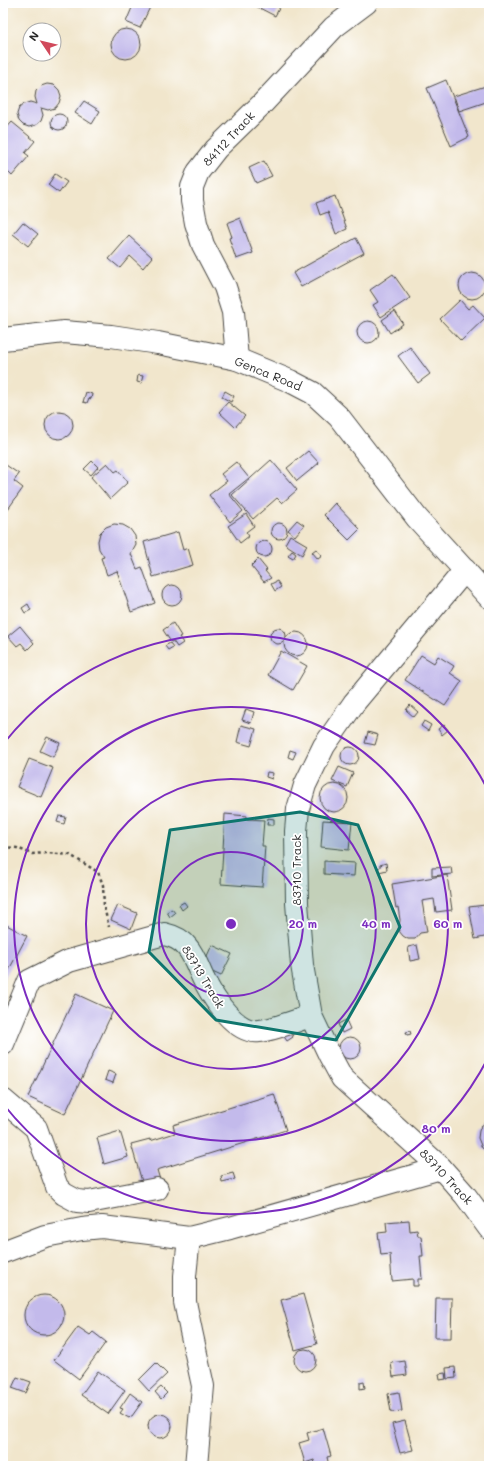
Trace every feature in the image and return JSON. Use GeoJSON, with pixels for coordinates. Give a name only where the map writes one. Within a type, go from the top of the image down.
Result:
{"type":"FeatureCollection","features":[{"type":"Feature","properties":{"kind":"street"},"geometry":{"type":"LineString","coordinates":[[334,27],[344,3]]}},
{"type":"Feature","properties":{"kind":"street","name":"84112 Track"},"geometry":{"type":"LineString","coordinates":[[236,359],[234,312],[225,287],[203,245],[192,202],[192,187],[198,172],[216,149],[334,27],[366,3]]}},
{"type":"Feature","properties":{"kind":"street","name":"Genca Road"},"geometry":{"type":"LineString","coordinates":[[3,339],[64,332],[111,336],[158,343],[236,359],[290,381],[313,393],[339,417],[417,518],[489,597]]}},
{"type":"Feature","properties":{"kind":"street","name":"83710 Track"},"geometry":{"type":"LineString","coordinates":[[466,570],[354,703],[324,746],[305,785],[298,809],[296,831],[297,903],[302,965],[311,1016],[342,1078],[441,1168],[465,1195],[489,1228]]}},
{"type":"Feature","properties":{"kind":"street","name":"83713 Track"},"geometry":{"type":"LineString","coordinates":[[3,1044],[29,981],[70,961],[114,947],[164,934],[182,941],[188,948],[205,982],[226,1014],[248,1030],[257,1032],[262,1031],[311,1016]]}},
{"type":"Feature","properties":{"kind":"street"},"geometry":{"type":"LineString","coordinates":[[3,1100],[36,1128],[57,1187],[64,1194],[77,1201],[89,1202],[157,1189]]}},
{"type":"Feature","properties":{"kind":"street"},"geometry":{"type":"LineString","coordinates":[[3,1252],[45,1236],[102,1227],[189,1238],[230,1228],[441,1168]]}},
{"type":"Feature","properties":{"kind":"street"},"geometry":{"type":"LineString","coordinates":[[189,1238],[185,1276],[186,1302],[203,1386],[196,1466]]}},
{"type":"Feature","properties":{"kind":"path"},"geometry":{"type":"LineString","coordinates":[[3,847],[17,848],[32,854],[47,853],[70,855],[98,872],[103,885],[104,907],[114,947]]}},
{"type":"Feature","properties":{"kind":"highlighted area"},"geometry":{"type":"Polygon","coordinates":[[[300,812],[358,825],[400,927],[336,1040],[216,1020],[149,952],[170,830],[300,812]]]}},
{"type":"Feature","properties":{"kind":"building"},"geometry":{"type":"Polygon","coordinates":[[[134,3],[152,3],[140,28],[126,22],[134,3]]]}},
{"type":"Feature","properties":{"kind":"building"},"geometry":{"type":"Polygon","coordinates":[[[250,3],[282,3],[275,16],[250,3]]]}},
{"type":"Feature","properties":{"kind":"building"},"geometry":{"type":"Polygon","coordinates":[[[126,29],[136,34],[141,44],[136,54],[126,59],[116,54],[111,44],[116,34],[126,29]]]}},
{"type":"Feature","properties":{"kind":"building"},"geometry":{"type":"Polygon","coordinates":[[[446,80],[469,137],[451,146],[427,88],[446,80]]]}},
{"type":"Feature","properties":{"kind":"building"},"geometry":{"type":"Polygon","coordinates":[[[47,84],[54,85],[59,90],[61,96],[59,103],[55,108],[48,110],[41,108],[43,115],[41,121],[36,125],[29,127],[23,125],[19,121],[17,114],[19,108],[30,102],[37,104],[35,97],[36,91],[41,86],[47,84]]]}},
{"type":"Feature","properties":{"kind":"building"},"geometry":{"type":"Polygon","coordinates":[[[489,85],[489,101],[459,111],[454,96],[489,85]]]}},
{"type":"Feature","properties":{"kind":"building"},"geometry":{"type":"Polygon","coordinates":[[[84,101],[100,111],[92,124],[75,113],[84,101]]]}},
{"type":"Feature","properties":{"kind":"building"},"geometry":{"type":"Polygon","coordinates":[[[56,114],[62,114],[67,119],[65,128],[62,130],[56,130],[51,125],[51,119],[56,114]]]}},
{"type":"Feature","properties":{"kind":"building"},"geometry":{"type":"Polygon","coordinates":[[[12,122],[35,141],[25,153],[29,156],[12,176],[5,169],[3,171],[3,132],[12,122]]]}},
{"type":"Feature","properties":{"kind":"building"},"geometry":{"type":"Polygon","coordinates":[[[264,161],[272,176],[256,183],[249,168],[264,161]]]}},
{"type":"Feature","properties":{"kind":"building"},"geometry":{"type":"Polygon","coordinates":[[[55,174],[67,182],[59,193],[48,185],[55,174]]]}},
{"type":"Feature","properties":{"kind":"building"},"geometry":{"type":"Polygon","coordinates":[[[335,196],[347,229],[336,234],[328,212],[320,215],[316,203],[335,196]]]}},
{"type":"Feature","properties":{"kind":"building"},"geometry":{"type":"Polygon","coordinates":[[[240,218],[253,253],[236,259],[229,238],[232,237],[227,223],[240,218]]]}},
{"type":"Feature","properties":{"kind":"building"},"geometry":{"type":"Polygon","coordinates":[[[23,222],[38,234],[28,246],[13,234],[23,222]]]}},
{"type":"Feature","properties":{"kind":"building"},"geometry":{"type":"Polygon","coordinates":[[[129,236],[152,257],[143,268],[130,256],[120,268],[109,259],[129,236]]]}},
{"type":"Feature","properties":{"kind":"building"},"geometry":{"type":"Polygon","coordinates":[[[356,238],[364,253],[301,287],[293,273],[356,238]]]}},
{"type":"Feature","properties":{"kind":"building"},"geometry":{"type":"Polygon","coordinates":[[[472,273],[481,277],[485,286],[481,295],[472,299],[463,295],[459,286],[463,277],[472,273]]]}},
{"type":"Feature","properties":{"kind":"building"},"geometry":{"type":"Polygon","coordinates":[[[393,274],[410,298],[381,317],[373,305],[378,302],[370,290],[393,274]]]}},
{"type":"Feature","properties":{"kind":"building"},"geometry":{"type":"Polygon","coordinates":[[[460,300],[468,309],[473,305],[485,318],[461,341],[440,319],[460,300]]]}},
{"type":"Feature","properties":{"kind":"building"},"geometry":{"type":"Polygon","coordinates":[[[395,311],[403,324],[390,333],[382,320],[395,311]]]}},
{"type":"Feature","properties":{"kind":"building"},"geometry":{"type":"Polygon","coordinates":[[[364,321],[372,321],[379,328],[379,336],[372,343],[364,343],[357,336],[357,328],[364,321]]]}},
{"type":"Feature","properties":{"kind":"building"},"geometry":{"type":"Polygon","coordinates":[[[410,347],[430,374],[418,383],[398,356],[410,347]]]}},
{"type":"Feature","properties":{"kind":"building"},"geometry":{"type":"Polygon","coordinates":[[[138,375],[143,376],[141,383],[137,382],[138,375]]]}},
{"type":"Feature","properties":{"kind":"building"},"geometry":{"type":"Polygon","coordinates":[[[225,391],[234,396],[231,402],[222,397],[225,391]]]}},
{"type":"Feature","properties":{"kind":"building"},"geometry":{"type":"Polygon","coordinates":[[[86,392],[92,394],[91,399],[89,398],[87,403],[83,402],[86,392]]]}},
{"type":"Feature","properties":{"kind":"building"},"geometry":{"type":"Polygon","coordinates":[[[228,402],[245,416],[235,427],[219,412],[228,402]]]}},
{"type":"Feature","properties":{"kind":"building"},"geometry":{"type":"Polygon","coordinates":[[[59,411],[69,415],[73,425],[69,435],[59,439],[49,435],[45,425],[49,415],[59,411]]]}},
{"type":"Feature","properties":{"kind":"building"},"geometry":{"type":"Polygon","coordinates":[[[308,451],[319,463],[297,481],[287,468],[308,451]]]}},
{"type":"Feature","properties":{"kind":"building"},"geometry":{"type":"Polygon","coordinates":[[[271,460],[297,490],[282,503],[277,498],[253,519],[232,495],[271,460]]]}},
{"type":"Feature","properties":{"kind":"building"},"geometry":{"type":"Polygon","coordinates":[[[92,461],[98,467],[91,475],[84,469],[92,461]]]}},
{"type":"Feature","properties":{"kind":"building"},"geometry":{"type":"Polygon","coordinates":[[[236,462],[249,478],[229,494],[243,511],[230,522],[209,495],[227,481],[221,474],[236,462]]]}},
{"type":"Feature","properties":{"kind":"building"},"geometry":{"type":"Polygon","coordinates":[[[3,463],[19,474],[14,481],[23,488],[8,509],[3,506],[3,463]]]}},
{"type":"Feature","properties":{"kind":"building"},"geometry":{"type":"Polygon","coordinates":[[[107,463],[115,472],[118,470],[128,482],[110,499],[91,477],[107,463]]]}},
{"type":"Feature","properties":{"kind":"building"},"geometry":{"type":"Polygon","coordinates":[[[335,503],[360,529],[349,540],[324,515],[335,503]]]}},
{"type":"Feature","properties":{"kind":"building"},"geometry":{"type":"Polygon","coordinates":[[[246,514],[254,526],[246,532],[249,536],[240,543],[228,526],[246,514]]]}},
{"type":"Feature","properties":{"kind":"building"},"geometry":{"type":"Polygon","coordinates":[[[297,520],[304,525],[295,536],[288,530],[297,520]]]}},
{"type":"Feature","properties":{"kind":"building"},"geometry":{"type":"Polygon","coordinates":[[[276,523],[282,523],[287,528],[285,537],[282,539],[276,539],[271,534],[271,528],[276,523]]]}},
{"type":"Feature","properties":{"kind":"building"},"geometry":{"type":"Polygon","coordinates":[[[114,524],[123,525],[130,529],[135,536],[136,545],[131,554],[137,569],[142,567],[155,603],[131,612],[117,571],[107,575],[101,558],[104,557],[99,549],[98,541],[100,533],[106,527],[114,524]]]}},
{"type":"Feature","properties":{"kind":"building"},"geometry":{"type":"Polygon","coordinates":[[[178,532],[183,550],[188,548],[193,565],[153,577],[144,542],[178,532]]]}},
{"type":"Feature","properties":{"kind":"building"},"geometry":{"type":"Polygon","coordinates":[[[290,535],[307,545],[302,555],[285,544],[290,535]]]}},
{"type":"Feature","properties":{"kind":"building"},"geometry":{"type":"Polygon","coordinates":[[[261,541],[267,541],[272,546],[270,555],[267,557],[261,557],[256,552],[256,546],[261,541]]]}},
{"type":"Feature","properties":{"kind":"building"},"geometry":{"type":"Polygon","coordinates":[[[316,549],[322,556],[318,559],[312,552],[316,549]]]}},
{"type":"Feature","properties":{"kind":"building"},"geometry":{"type":"Polygon","coordinates":[[[292,551],[296,554],[293,559],[288,556],[292,551]]]}},
{"type":"Feature","properties":{"kind":"building"},"geometry":{"type":"Polygon","coordinates":[[[258,559],[267,570],[265,571],[271,578],[264,582],[251,566],[258,559]]]}},
{"type":"Feature","properties":{"kind":"building"},"geometry":{"type":"Polygon","coordinates":[[[277,581],[281,587],[275,591],[271,584],[277,581]]]}},
{"type":"Feature","properties":{"kind":"building"},"geometry":{"type":"Polygon","coordinates":[[[168,585],[176,585],[182,591],[182,599],[176,605],[168,605],[162,599],[162,591],[168,585]]]}},
{"type":"Feature","properties":{"kind":"building"},"geometry":{"type":"Polygon","coordinates":[[[28,604],[31,610],[25,613],[22,608],[28,604]]]}},
{"type":"Feature","properties":{"kind":"building"},"geometry":{"type":"Polygon","coordinates":[[[173,623],[181,636],[179,637],[183,643],[177,647],[173,641],[171,642],[163,630],[173,623]]]}},
{"type":"Feature","properties":{"kind":"building"},"geometry":{"type":"Polygon","coordinates":[[[20,626],[34,643],[27,650],[21,643],[17,646],[8,636],[20,626]]]}},
{"type":"Feature","properties":{"kind":"building"},"geometry":{"type":"Polygon","coordinates":[[[278,628],[284,630],[286,636],[284,642],[278,644],[272,642],[270,636],[272,630],[278,628]]]}},
{"type":"Feature","properties":{"kind":"building"},"geometry":{"type":"Polygon","coordinates":[[[296,632],[304,636],[308,644],[304,652],[296,656],[288,652],[284,644],[288,636],[296,632]]]}},
{"type":"Feature","properties":{"kind":"building"},"geometry":{"type":"Polygon","coordinates":[[[170,643],[173,647],[168,650],[165,646],[170,643]]]}},
{"type":"Feature","properties":{"kind":"building"},"geometry":{"type":"Polygon","coordinates":[[[281,651],[307,666],[293,690],[268,675],[281,651]]]}},
{"type":"Feature","properties":{"kind":"building"},"geometry":{"type":"Polygon","coordinates":[[[421,655],[434,663],[438,656],[454,666],[450,673],[462,681],[445,706],[405,680],[421,655]]]}},
{"type":"Feature","properties":{"kind":"building"},"geometry":{"type":"Polygon","coordinates":[[[410,705],[418,712],[414,717],[406,710],[410,705]]]}},
{"type":"Feature","properties":{"kind":"building"},"geometry":{"type":"Polygon","coordinates":[[[246,709],[254,712],[251,723],[242,720],[246,709]]]}},
{"type":"Feature","properties":{"kind":"building"},"geometry":{"type":"Polygon","coordinates":[[[424,721],[431,725],[428,731],[421,726],[424,721]]]}},
{"type":"Feature","properties":{"kind":"building"},"geometry":{"type":"Polygon","coordinates":[[[241,725],[256,729],[251,746],[237,742],[241,725]]]}},
{"type":"Feature","properties":{"kind":"building"},"geometry":{"type":"Polygon","coordinates":[[[444,725],[448,730],[442,735],[438,729],[444,725]]]}},
{"type":"Feature","properties":{"kind":"building"},"geometry":{"type":"Polygon","coordinates":[[[368,732],[378,735],[375,745],[365,743],[368,732]]]}},
{"type":"Feature","properties":{"kind":"building"},"geometry":{"type":"Polygon","coordinates":[[[47,737],[60,743],[53,757],[40,751],[47,737]]]}},
{"type":"Feature","properties":{"kind":"building"},"geometry":{"type":"Polygon","coordinates":[[[350,747],[356,750],[359,756],[356,762],[350,765],[344,762],[341,756],[344,750],[350,747]]]}},
{"type":"Feature","properties":{"kind":"building"},"geometry":{"type":"Polygon","coordinates":[[[290,750],[296,752],[293,759],[288,757],[290,750]]]}},
{"type":"Feature","properties":{"kind":"building"},"geometry":{"type":"Polygon","coordinates":[[[29,759],[53,768],[41,797],[17,787],[29,759]]]}},
{"type":"Feature","properties":{"kind":"building"},"geometry":{"type":"Polygon","coordinates":[[[339,767],[353,773],[347,787],[332,781],[339,767]]]}},
{"type":"Feature","properties":{"kind":"building"},"geometry":{"type":"Polygon","coordinates":[[[267,772],[273,773],[272,779],[266,777],[267,772]]]}},
{"type":"Feature","properties":{"kind":"building"},"geometry":{"type":"Polygon","coordinates":[[[334,784],[344,788],[348,798],[344,808],[334,812],[324,808],[320,798],[324,788],[334,784]]]}},
{"type":"Feature","properties":{"kind":"building"},"geometry":{"type":"Polygon","coordinates":[[[225,814],[247,816],[247,819],[264,820],[262,846],[265,846],[262,887],[221,884],[225,814]]]}},
{"type":"Feature","properties":{"kind":"building"},"geometry":{"type":"Polygon","coordinates":[[[59,816],[66,817],[64,824],[57,822],[59,816]]]}},
{"type":"Feature","properties":{"kind":"building"},"geometry":{"type":"Polygon","coordinates":[[[268,818],[274,819],[274,825],[267,825],[268,818]]]}},
{"type":"Feature","properties":{"kind":"building"},"geometry":{"type":"Polygon","coordinates":[[[323,820],[352,822],[349,850],[321,847],[323,820]]]}},
{"type":"Feature","properties":{"kind":"building"},"geometry":{"type":"Polygon","coordinates":[[[324,861],[355,863],[354,876],[324,874],[324,861]]]}},
{"type":"Feature","properties":{"kind":"building"},"geometry":{"type":"Polygon","coordinates":[[[386,863],[387,870],[379,872],[378,868],[380,865],[386,863]]]}},
{"type":"Feature","properties":{"kind":"building"},"geometry":{"type":"Polygon","coordinates":[[[451,867],[452,874],[432,876],[432,868],[451,867]]]}},
{"type":"Feature","properties":{"kind":"building"},"geometry":{"type":"Polygon","coordinates":[[[447,875],[452,910],[436,912],[434,899],[422,901],[427,932],[420,933],[415,939],[408,939],[403,936],[399,931],[400,920],[398,907],[396,908],[392,884],[447,875]]]}},
{"type":"Feature","properties":{"kind":"building"},"geometry":{"type":"Polygon","coordinates":[[[184,902],[187,906],[182,910],[179,905],[184,902]]]}},
{"type":"Feature","properties":{"kind":"building"},"geometry":{"type":"Polygon","coordinates":[[[118,905],[137,913],[131,929],[111,920],[118,905]]]}},
{"type":"Feature","properties":{"kind":"building"},"geometry":{"type":"Polygon","coordinates":[[[485,905],[489,926],[489,936],[475,939],[469,907],[485,905]]]}},
{"type":"Feature","properties":{"kind":"building"},"geometry":{"type":"Polygon","coordinates":[[[172,909],[175,913],[170,917],[167,912],[172,909]]]}},
{"type":"Feature","properties":{"kind":"building"},"geometry":{"type":"Polygon","coordinates":[[[3,923],[27,936],[3,981],[3,923]]]}},
{"type":"Feature","properties":{"kind":"building"},"geometry":{"type":"Polygon","coordinates":[[[212,945],[232,954],[221,976],[202,967],[212,945]]]}},
{"type":"Feature","properties":{"kind":"building"},"geometry":{"type":"Polygon","coordinates":[[[417,945],[420,959],[410,961],[408,947],[417,945]]]}},
{"type":"Feature","properties":{"kind":"building"},"geometry":{"type":"Polygon","coordinates":[[[76,994],[113,1011],[65,1114],[28,1097],[76,994]]]}},
{"type":"Feature","properties":{"kind":"building"},"geometry":{"type":"Polygon","coordinates":[[[346,1020],[350,1029],[342,1033],[338,1024],[346,1020]]]}},
{"type":"Feature","properties":{"kind":"building"},"geometry":{"type":"Polygon","coordinates":[[[290,1031],[293,1037],[287,1041],[283,1035],[290,1031]]]}},
{"type":"Feature","properties":{"kind":"building"},"geometry":{"type":"Polygon","coordinates":[[[410,1031],[411,1034],[407,1035],[406,1032],[410,1031]]]}},
{"type":"Feature","properties":{"kind":"building"},"geometry":{"type":"Polygon","coordinates":[[[350,1037],[358,1040],[361,1048],[358,1056],[350,1059],[342,1056],[339,1048],[342,1040],[350,1037]]]}},
{"type":"Feature","properties":{"kind":"building"},"geometry":{"type":"Polygon","coordinates":[[[108,1071],[116,1074],[113,1083],[105,1080],[108,1071]]]}},
{"type":"Feature","properties":{"kind":"building"},"geometry":{"type":"Polygon","coordinates":[[[274,1094],[286,1130],[157,1170],[160,1180],[143,1185],[131,1144],[150,1139],[150,1141],[175,1133],[173,1125],[274,1094]]]}},
{"type":"Feature","properties":{"kind":"building"},"geometry":{"type":"Polygon","coordinates":[[[489,1120],[489,1152],[482,1148],[478,1138],[481,1126],[489,1120]]]}},
{"type":"Feature","properties":{"kind":"building"},"geometry":{"type":"Polygon","coordinates":[[[120,1131],[128,1157],[104,1164],[97,1138],[120,1131]]]}},
{"type":"Feature","properties":{"kind":"building"},"geometry":{"type":"Polygon","coordinates":[[[233,1173],[235,1179],[222,1182],[221,1176],[233,1173]]]}},
{"type":"Feature","properties":{"kind":"building"},"geometry":{"type":"Polygon","coordinates":[[[409,1220],[410,1231],[417,1230],[418,1236],[421,1236],[423,1256],[420,1256],[422,1279],[418,1279],[418,1286],[413,1286],[413,1279],[392,1281],[390,1254],[381,1255],[378,1233],[387,1232],[386,1222],[409,1220]]]}},
{"type":"Feature","properties":{"kind":"building"},"geometry":{"type":"Polygon","coordinates":[[[303,1294],[317,1344],[295,1350],[281,1300],[303,1294]]]}},
{"type":"Feature","properties":{"kind":"building"},"geometry":{"type":"Polygon","coordinates":[[[48,1295],[55,1298],[61,1304],[64,1315],[63,1323],[55,1332],[48,1335],[40,1335],[33,1332],[25,1323],[24,1311],[27,1304],[36,1296],[48,1295]]]}},
{"type":"Feature","properties":{"kind":"building"},"geometry":{"type":"Polygon","coordinates":[[[436,1298],[452,1298],[451,1338],[435,1338],[436,1298]]]}},
{"type":"Feature","properties":{"kind":"building"},"geometry":{"type":"Polygon","coordinates":[[[78,1327],[90,1335],[93,1332],[106,1342],[79,1379],[54,1360],[78,1327]]]}},
{"type":"Feature","properties":{"kind":"building"},"geometry":{"type":"Polygon","coordinates":[[[305,1349],[313,1352],[316,1360],[313,1368],[305,1371],[297,1368],[294,1360],[297,1352],[305,1349]]]}},
{"type":"Feature","properties":{"kind":"building"},"geometry":{"type":"Polygon","coordinates":[[[405,1361],[407,1375],[393,1377],[391,1363],[405,1361]]]}},
{"type":"Feature","properties":{"kind":"building"},"geometry":{"type":"Polygon","coordinates":[[[156,1363],[167,1374],[149,1391],[139,1380],[156,1363]]]}},
{"type":"Feature","properties":{"kind":"building"},"geometry":{"type":"Polygon","coordinates":[[[455,1367],[456,1378],[447,1379],[446,1368],[455,1367]]]}},
{"type":"Feature","properties":{"kind":"building"},"geometry":{"type":"Polygon","coordinates":[[[98,1371],[125,1390],[108,1414],[81,1395],[98,1371]]]}},
{"type":"Feature","properties":{"kind":"building"},"geometry":{"type":"Polygon","coordinates":[[[445,1373],[446,1379],[440,1380],[439,1374],[445,1373]]]}},
{"type":"Feature","properties":{"kind":"building"},"geometry":{"type":"Polygon","coordinates":[[[17,1377],[31,1382],[26,1393],[12,1388],[17,1377]]]}},
{"type":"Feature","properties":{"kind":"building"},"geometry":{"type":"Polygon","coordinates":[[[364,1382],[365,1388],[360,1389],[360,1383],[364,1382]]]}},
{"type":"Feature","properties":{"kind":"building"},"geometry":{"type":"Polygon","coordinates":[[[161,1387],[167,1393],[161,1399],[155,1392],[161,1387]]]}},
{"type":"Feature","properties":{"kind":"building"},"geometry":{"type":"Polygon","coordinates":[[[399,1392],[402,1411],[391,1412],[388,1394],[399,1392]]]}},
{"type":"Feature","properties":{"kind":"building"},"geometry":{"type":"Polygon","coordinates":[[[130,1393],[142,1402],[129,1418],[120,1413],[123,1409],[120,1408],[130,1393]]]}},
{"type":"Feature","properties":{"kind":"building"},"geometry":{"type":"Polygon","coordinates":[[[160,1414],[165,1415],[171,1421],[171,1431],[165,1437],[160,1438],[155,1437],[149,1431],[148,1426],[149,1421],[155,1415],[160,1414]]]}},
{"type":"Feature","properties":{"kind":"building"},"geometry":{"type":"Polygon","coordinates":[[[405,1421],[413,1450],[400,1453],[392,1424],[405,1421]]]}},
{"type":"Feature","properties":{"kind":"building"},"geometry":{"type":"Polygon","coordinates":[[[323,1428],[331,1456],[327,1457],[329,1466],[316,1466],[314,1460],[305,1463],[299,1443],[309,1440],[307,1433],[323,1428]]]}}]}
